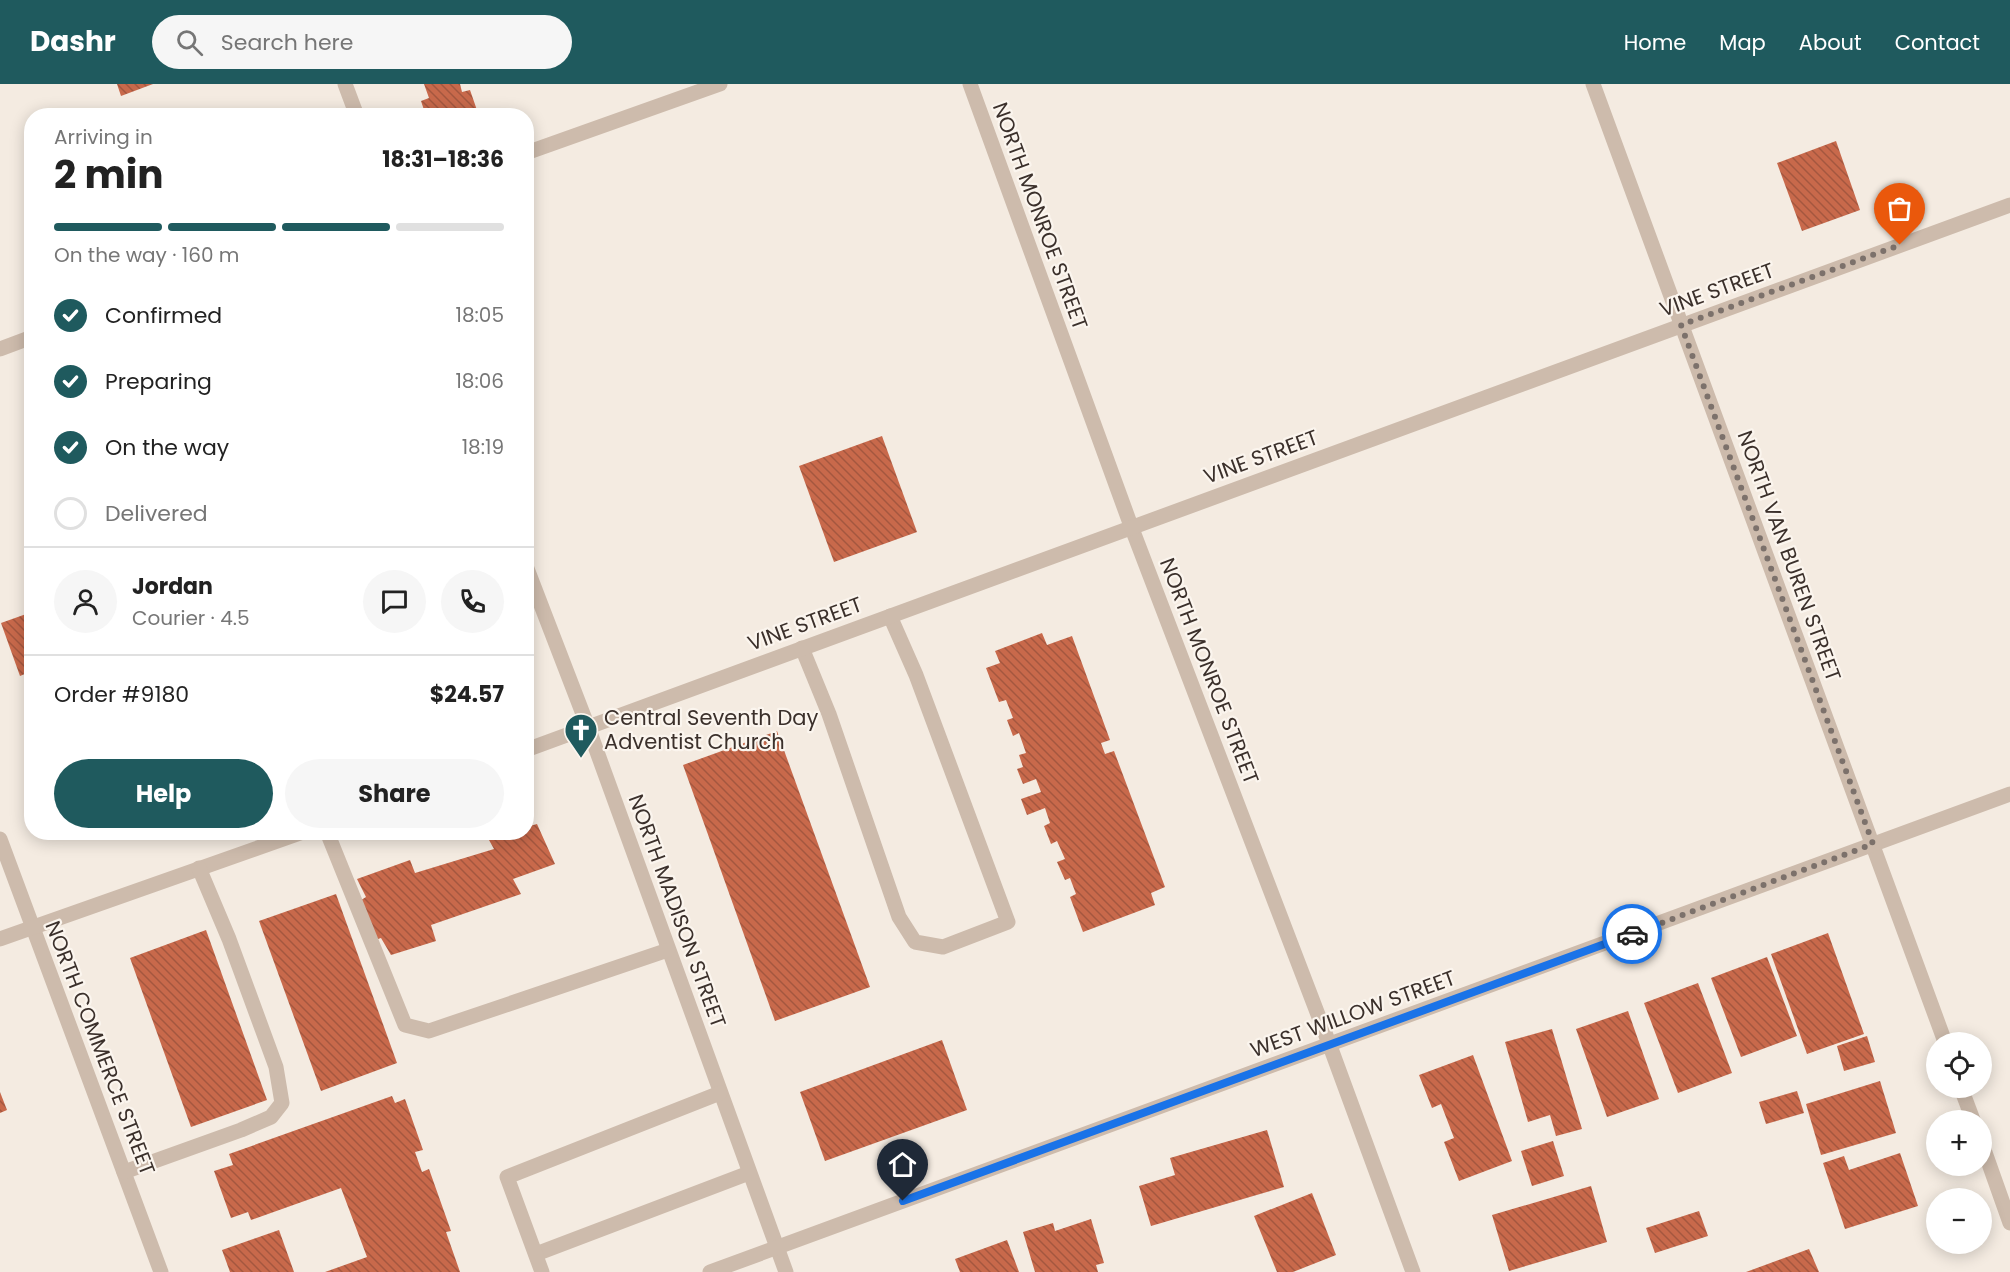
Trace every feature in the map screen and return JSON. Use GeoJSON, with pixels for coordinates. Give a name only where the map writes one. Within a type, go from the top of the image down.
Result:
{"type":"FeatureCollection","features":[{"type":"Feature","properties":{"kind":"street"},"geometry":{"type":"LineString","coordinates":[[345,84],[354,108]]}},
{"type":"Feature","properties":{"kind":"street"},"geometry":{"type":"LineString","coordinates":[[534,150],[720,84]]}},
{"type":"Feature","properties":{"kind":"street","name":"NORTH MONROE STREET"},"geometry":{"type":"LineString","coordinates":[[970,84],[1131,526],[1330,1046],[1413,1272]]}},
{"type":"Feature","properties":{"kind":"street","name":"NORTH VAN BUREN STREET"},"geometry":{"type":"LineString","coordinates":[[1593,84],[1941,1032]]}},
{"type":"Feature","properties":{"kind":"street","name":"VINE STREET"},"geometry":{"type":"LineString","coordinates":[[534,747],[2010,205]]}},
{"type":"Feature","properties":{"kind":"street"},"geometry":{"type":"LineString","coordinates":[[0,349],[24,340]]}},
{"type":"Feature","properties":{"kind":"street","name":"NORTH MADISON STREET"},"geometry":{"type":"LineString","coordinates":[[534,587],[588,727],[786,1272]]}},
{"type":"Feature","properties":{"kind":"street"},"geometry":{"type":"LineString","coordinates":[[802,648],[829,714],[899,918],[915,942],[943,947],[1008,922],[916,675],[890,616]]}},
{"type":"Feature","properties":{"kind":"street","name":"WEST WILLOW STREET"},"geometry":{"type":"LineString","coordinates":[[710,1272],[1050,1146],[1330,1046],[2010,794]]}},
{"type":"Feature","properties":{"kind":"street","name":"NORTH COMMERCE STREET"},"geometry":{"type":"LineString","coordinates":[[0,839],[161,1272]]}},
{"type":"Feature","properties":{"kind":"street"},"geometry":{"type":"LineString","coordinates":[[0,939],[280,840]]}},
{"type":"Feature","properties":{"kind":"street"},"geometry":{"type":"LineString","coordinates":[[330,840],[405,1025],[429,1031],[668,951]]}},
{"type":"Feature","properties":{"kind":"street"},"geometry":{"type":"LineString","coordinates":[[124,1172],[271,1117],[282,1103],[276,1067],[229,939],[199,868]]}},
{"type":"Feature","properties":{"kind":"street"},"geometry":{"type":"LineString","coordinates":[[542,1272],[507,1177],[720,1093]]}},
{"type":"Feature","properties":{"kind":"street"},"geometry":{"type":"LineString","coordinates":[[1992,1172],[2010,1223]]}},
{"type":"Feature","properties":{"kind":"street"},"geometry":{"type":"LineString","coordinates":[[536,1254],[749,1173]]}},
{"type":"Feature","properties":{"kind":"building"},"geometry":{"type":"Polygon","coordinates":[[[117,84],[153,84],[121,96],[117,84]]]}},
{"type":"Feature","properties":{"kind":"building"},"geometry":{"type":"Polygon","coordinates":[[[424,84],[460,84],[462,92],[470,90],[476,108],[423,108],[421,101],[429,98],[424,84]]]}},
{"type":"Feature","properties":{"kind":"building"},"geometry":{"type":"Polygon","coordinates":[[[1836,141],[1860,210],[1802,231],[1777,163],[1836,141]]]}},
{"type":"Feature","properties":{"kind":"building"},"geometry":{"type":"Polygon","coordinates":[[[882,436],[917,532],[834,562],[799,466],[882,436]]]}},
{"type":"Feature","properties":{"kind":"building"},"geometry":{"type":"Polygon","coordinates":[[[24,615],[24,674],[20,676],[1,623],[24,615]]]}},
{"type":"Feature","properties":{"kind":"building"},"geometry":{"type":"Polygon","coordinates":[[[1042,633],[1047,645],[1072,636],[1110,740],[1101,743],[1105,754],[1114,751],[1165,887],[1151,893],[1155,905],[1083,932],[1070,897],[1076,894],[1070,878],[1065,880],[1057,862],[1065,859],[1057,841],[1051,844],[1044,826],[1050,823],[1045,808],[1027,815],[1021,799],[1041,792],[1036,779],[1023,784],[1017,769],[1023,767],[1019,755],[1026,753],[1019,733],[1013,736],[1007,720],[1013,718],[1006,700],[999,702],[986,668],[1000,663],[995,651],[1042,633]]]}},
{"type":"Feature","properties":{"kind":"building"},"geometry":{"type":"Polygon","coordinates":[[[777,731],[870,987],[775,1021],[683,765],[777,731]]]}},
{"type":"Feature","properties":{"kind":"building"},"geometry":{"type":"Polygon","coordinates":[[[537,824],[555,864],[513,879],[521,894],[431,925],[436,941],[391,955],[381,938],[375,940],[358,902],[366,897],[357,879],[410,860],[415,873],[494,849],[489,840],[534,840],[534,825],[537,824]]]}},
{"type":"Feature","properties":{"kind":"building"},"geometry":{"type":"Polygon","coordinates":[[[336,894],[397,1063],[321,1091],[259,921],[336,894]]]}},
{"type":"Feature","properties":{"kind":"building"},"geometry":{"type":"Polygon","coordinates":[[[206,930],[267,1100],[191,1127],[130,958],[206,930]]]}},
{"type":"Feature","properties":{"kind":"building"},"geometry":{"type":"Polygon","coordinates":[[[1828,933],[1864,1034],[1807,1054],[1771,954],[1828,933]]]}},
{"type":"Feature","properties":{"kind":"building"},"geometry":{"type":"Polygon","coordinates":[[[1767,957],[1797,1036],[1741,1057],[1711,978],[1767,957]]]}},
{"type":"Feature","properties":{"kind":"building"},"geometry":{"type":"Polygon","coordinates":[[[1698,983],[1732,1073],[1678,1093],[1644,1003],[1698,983]]]}},
{"type":"Feature","properties":{"kind":"building"},"geometry":{"type":"Polygon","coordinates":[[[1628,1011],[1659,1099],[1607,1117],[1576,1029],[1628,1011]]]}},
{"type":"Feature","properties":{"kind":"building"},"geometry":{"type":"Polygon","coordinates":[[[1552,1029],[1582,1129],[1556,1136],[1550,1115],[1528,1122],[1505,1042],[1552,1029]]]}},
{"type":"Feature","properties":{"kind":"building"},"geometry":{"type":"Polygon","coordinates":[[[1867,1036],[1875,1062],[1844,1071],[1837,1046],[1867,1036]]]}},
{"type":"Feature","properties":{"kind":"building"},"geometry":{"type":"Polygon","coordinates":[[[942,1040],[967,1110],[825,1161],[800,1092],[942,1040]]]}},
{"type":"Feature","properties":{"kind":"building"},"geometry":{"type":"Polygon","coordinates":[[[1473,1055],[1512,1161],[1459,1181],[1444,1142],[1454,1138],[1441,1104],[1432,1108],[1419,1075],[1473,1055]]]}},
{"type":"Feature","properties":{"kind":"building"},"geometry":{"type":"Polygon","coordinates":[[[1880,1081],[1896,1133],[1821,1155],[1806,1104],[1880,1081]]]}},
{"type":"Feature","properties":{"kind":"building"},"geometry":{"type":"Polygon","coordinates":[[[1797,1091],[1804,1113],[1766,1124],[1759,1102],[1797,1091]]]}},
{"type":"Feature","properties":{"kind":"building"},"geometry":{"type":"Polygon","coordinates":[[[0,1092],[7,1110],[0,1113],[0,1092]]]}},
{"type":"Feature","properties":{"kind":"building"},"geometry":{"type":"Polygon","coordinates":[[[392,1096],[395,1103],[405,1099],[423,1150],[415,1152],[422,1172],[429,1169],[451,1231],[446,1232],[460,1272],[325,1272],[367,1257],[341,1188],[251,1220],[248,1212],[231,1218],[214,1171],[233,1165],[229,1154],[392,1096]]]}},
{"type":"Feature","properties":{"kind":"building"},"geometry":{"type":"Polygon","coordinates":[[[1267,1130],[1284,1187],[1151,1226],[1139,1186],[1175,1175],[1170,1158],[1267,1130]]]}},
{"type":"Feature","properties":{"kind":"building"},"geometry":{"type":"Polygon","coordinates":[[[1553,1141],[1564,1176],[1532,1186],[1521,1151],[1553,1141]]]}},
{"type":"Feature","properties":{"kind":"building"},"geometry":{"type":"Polygon","coordinates":[[[1900,1153],[1918,1206],[1845,1229],[1823,1163],[1844,1156],[1849,1170],[1900,1153]]]}},
{"type":"Feature","properties":{"kind":"building"},"geometry":{"type":"Polygon","coordinates":[[[1591,1186],[1607,1242],[1509,1271],[1492,1215],[1591,1186]]]}},
{"type":"Feature","properties":{"kind":"building"},"geometry":{"type":"Polygon","coordinates":[[[1312,1193],[1336,1255],[1293,1272],[1277,1272],[1254,1216],[1312,1193]]]}},
{"type":"Feature","properties":{"kind":"building"},"geometry":{"type":"Polygon","coordinates":[[[1699,1211],[1708,1236],[1655,1253],[1646,1228],[1699,1211]]]}},
{"type":"Feature","properties":{"kind":"building"},"geometry":{"type":"Polygon","coordinates":[[[1091,1219],[1104,1263],[1096,1265],[1098,1272],[1035,1272],[1023,1232],[1053,1223],[1055,1231],[1091,1219]]]}},
{"type":"Feature","properties":{"kind":"building"},"geometry":{"type":"Polygon","coordinates":[[[279,1230],[294,1272],[230,1272],[222,1250],[279,1230]]]}},
{"type":"Feature","properties":{"kind":"building"},"geometry":{"type":"Polygon","coordinates":[[[1007,1240],[1019,1272],[960,1272],[955,1259],[1007,1240]]]}},
{"type":"Feature","properties":{"kind":"building"},"geometry":{"type":"Polygon","coordinates":[[[1809,1249],[1819,1272],[1746,1272],[1809,1249]]]}},
{"type":"Feature","properties":{"kind":"way so far"},"geometry":{"type":"LineString","coordinates":[[1632,934],[1873,844],[1681,325],[1900,245]]}},
{"type":"Feature","properties":{"kind":"place","name":"Central Seventh Day Adventist Church"},"geometry":{"type":"Point","coordinates":[581,759]}},
{"type":"Feature","properties":{"kind":"route"},"geometry":{"type":"LineString","coordinates":[[903,1201],[1632,934]]}}]}
